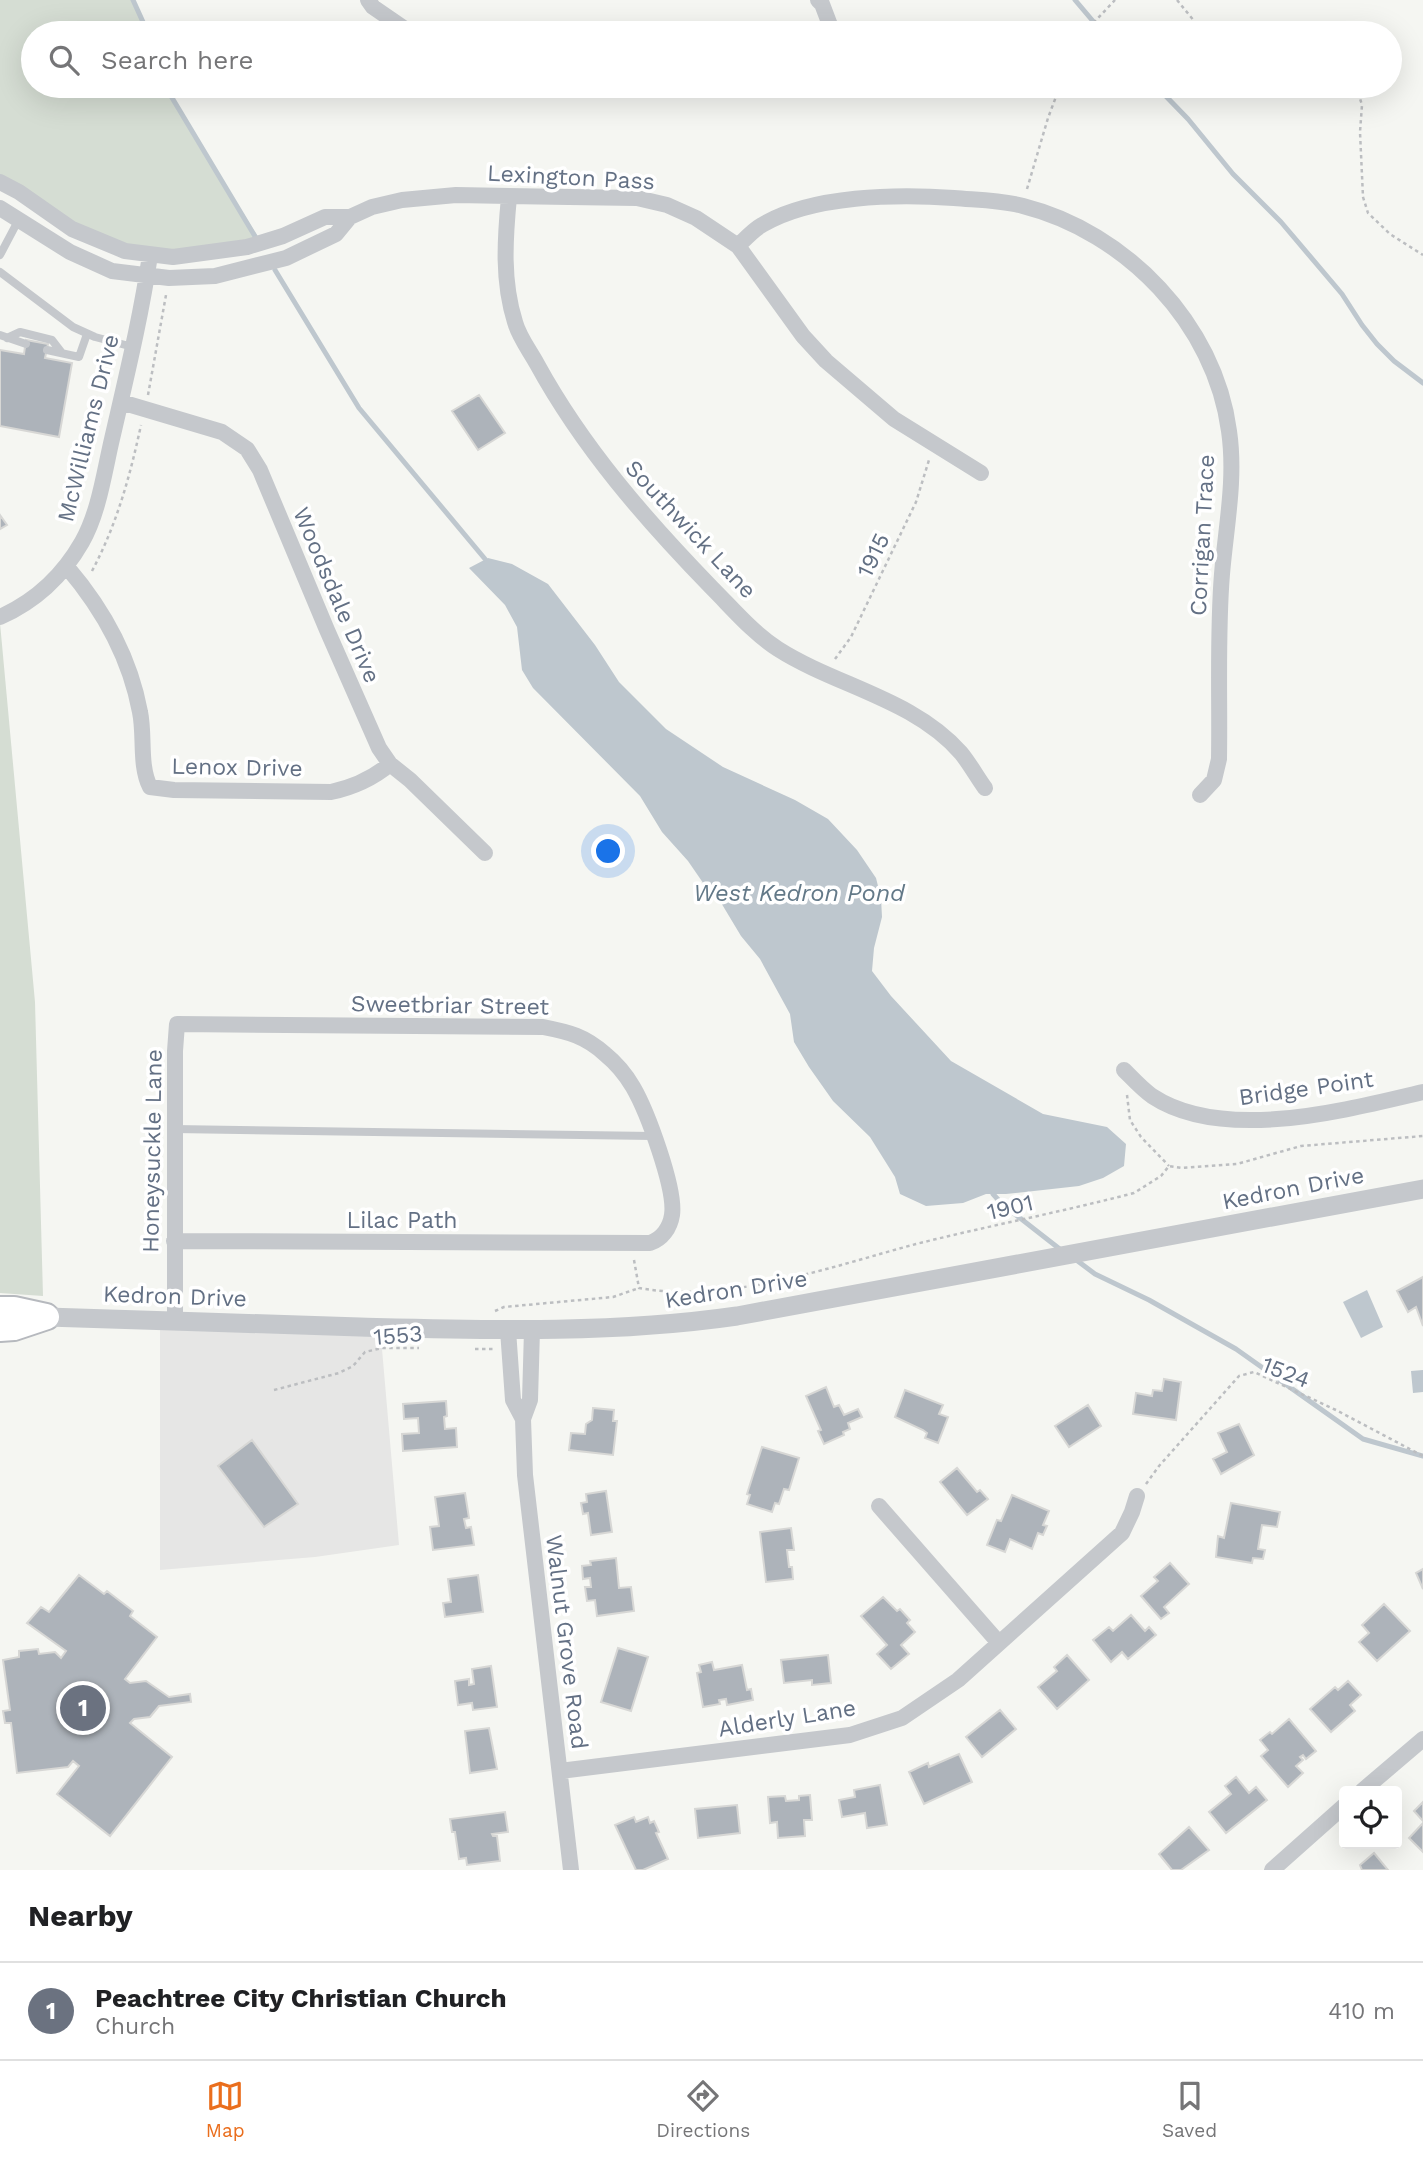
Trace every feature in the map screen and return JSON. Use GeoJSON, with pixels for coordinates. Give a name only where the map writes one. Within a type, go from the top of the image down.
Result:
{"type":"FeatureCollection","features":[{"type":"Feature","properties":{"kind":"main road"},"geometry":{"type":"LineString","coordinates":[[0,1309],[14,1309],[47,1317]]}},
{"type":"Feature","properties":{"kind":"main road"},"geometry":{"type":"LineString","coordinates":[[0,1329],[15,1328],[47,1317]]}},
{"type":"Feature","properties":{"kind":"street"},"geometry":{"type":"LineString","coordinates":[[368,0],[373,7],[393,21]]}},
{"type":"Feature","properties":{"kind":"street"},"geometry":{"type":"LineString","coordinates":[[818,0],[828,21]]}},
{"type":"Feature","properties":{"kind":"street","name":"Lexington Pass"},"geometry":{"type":"LineString","coordinates":[[0,182],[32,200],[72,229],[125,251],[173,257],[247,247],[283,236],[325,217],[350,216],[372,207],[402,200],[456,195],[637,198],[667,205],[696,218],[738,246],[803,336],[826,361],[894,419],[981,473]]}},
{"type":"Feature","properties":{"kind":"street","name":"Southwick Lane"},"geometry":{"type":"LineString","coordinates":[[509,197],[505,246],[506,287],[515,325],[559,402],[600,464],[696,572],[741,618],[777,649],[898,707],[934,729],[961,753],[985,788]]}},
{"type":"Feature","properties":{"kind":"street","name":"Corrigan Trace"},"geometry":{"type":"LineString","coordinates":[[738,246],[761,225],[798,210],[845,201],[949,198],[1022,206],[1080,227],[1116,248],[1146,273],[1179,311],[1204,353],[1219,386],[1229,429],[1232,480],[1220,618],[1219,759],[1214,780],[1200,795]]}},
{"type":"Feature","properties":{"kind":"street"},"geometry":{"type":"LineString","coordinates":[[19,219],[32,200]]}},
{"type":"Feature","properties":{"kind":"street","name":"Lexington Pass"},"geometry":{"type":"LineString","coordinates":[[0,208],[70,252],[112,271],[147,276],[215,276],[286,258],[336,234],[350,216]]}},
{"type":"Feature","properties":{"kind":"street","name":"McWilliams Drive"},"geometry":{"type":"LineString","coordinates":[[0,617],[44,591],[66,567],[83,540],[97,505],[133,347],[150,255]]}},
{"type":"Feature","properties":{"kind":"street","name":"Woodsdale Drive"},"geometry":{"type":"LineString","coordinates":[[121,402],[222,432],[247,449],[260,470],[379,748],[390,764],[485,853]]}},
{"type":"Feature","properties":{"kind":"street","name":"Lenox Drive"},"geometry":{"type":"LineString","coordinates":[[66,567],[98,607],[116,642],[135,691],[141,714],[144,776],[150,787],[174,790],[331,792],[352,787],[374,777],[390,764]]}},
{"type":"Feature","properties":{"kind":"street","name":"Honeysuckle Lane"},"geometry":{"type":"LineString","coordinates":[[175,1321],[174,1129],[177,1024]]}},
{"type":"Feature","properties":{"kind":"street","name":"Sweetbriar Street"},"geometry":{"type":"LineString","coordinates":[[177,1024],[519,1027],[581,1035],[604,1053],[632,1086],[653,1136],[672,1200],[672,1216],[659,1240],[631,1245]]}},
{"type":"Feature","properties":{"kind":"street","name":"Bridge Point"},"geometry":{"type":"LineString","coordinates":[[1124,1070],[1160,1100],[1188,1113],[1231,1121],[1335,1111],[1423,1092]]}},
{"type":"Feature","properties":{"kind":"street","name":"Kedron Drive"},"geometry":{"type":"LineString","coordinates":[[47,1317],[532,1330],[619,1329],[681,1324],[737,1316],[1423,1189]]}},
{"type":"Feature","properties":{"kind":"street","name":"Lilac Path"},"geometry":{"type":"LineString","coordinates":[[174,1241],[631,1245]]}},
{"type":"Feature","properties":{"kind":"street","name":"Walnut Grove Road"},"geometry":{"type":"LineString","coordinates":[[502,1329],[513,1400],[523,1419]]}},
{"type":"Feature","properties":{"kind":"street","name":"Walnut Grove Road"},"geometry":{"type":"LineString","coordinates":[[532,1330],[530,1400],[523,1419],[525,1475],[571,1870]]}},
{"type":"Feature","properties":{"kind":"street","name":"Alderly Lane"},"geometry":{"type":"LineString","coordinates":[[559,1771],[850,1735],[902,1718],[958,1680],[1122,1533],[1137,1496]]}},
{"type":"Feature","properties":{"kind":"street"},"geometry":{"type":"LineString","coordinates":[[879,1506],[999,1643]]}},
{"type":"Feature","properties":{"kind":"street"},"geometry":{"type":"LineString","coordinates":[[1368,1786],[1423,1739]]}},
{"type":"Feature","properties":{"kind":"street"},"geometry":{"type":"LineString","coordinates":[[1272,1870],[1339,1810]]}},
{"type":"Feature","properties":{"kind":"lane"},"geometry":{"type":"LineString","coordinates":[[0,255],[19,219]]}},
{"type":"Feature","properties":{"kind":"lane"},"geometry":{"type":"LineString","coordinates":[[0,272],[73,327],[87,334],[133,347]]}},
{"type":"Feature","properties":{"kind":"lane"},"geometry":{"type":"LineString","coordinates":[[3,337],[20,332],[52,340],[62,353]]}},
{"type":"Feature","properties":{"kind":"lane"},"geometry":{"type":"LineString","coordinates":[[47,350],[79,357],[87,334]]}},
{"type":"Feature","properties":{"kind":"lane"},"geometry":{"type":"LineString","coordinates":[[3,337],[26,344]]}},
{"type":"Feature","properties":{"kind":"lane"},"geometry":{"type":"LineString","coordinates":[[174,1129],[653,1136]]}},
{"type":"Feature","properties":{"kind":"path"},"geometry":{"type":"LineString","coordinates":[[1095,21],[1115,0]]}},
{"type":"Feature","properties":{"kind":"path"},"geometry":{"type":"LineString","coordinates":[[1177,0],[1194,21]]}},
{"type":"Feature","properties":{"kind":"path"},"geometry":{"type":"LineString","coordinates":[[1022,206],[1056,98]]}},
{"type":"Feature","properties":{"kind":"path"},"geometry":{"type":"LineString","coordinates":[[1360,98],[1363,105],[1360,132],[1363,197],[1368,212],[1390,234],[1423,255]]}},
{"type":"Feature","properties":{"kind":"path","name":"1915"},"geometry":{"type":"LineString","coordinates":[[825,674],[851,637],[916,502],[934,444]]}},
{"type":"Feature","properties":{"kind":"path"},"geometry":{"type":"LineString","coordinates":[[1124,1070],[1130,1120],[1140,1137],[1169,1166],[1182,1168],[1237,1164],[1301,1146],[1423,1136]]}},
{"type":"Feature","properties":{"kind":"path","name":"1901"},"geometry":{"type":"LineString","coordinates":[[639,1288],[690,1293],[820,1272],[917,1244],[1133,1193],[1161,1176],[1169,1166]]}},
{"type":"Feature","properties":{"kind":"path"},"geometry":{"type":"LineString","coordinates":[[468,1348],[493,1349],[502,1329],[495,1311],[504,1307],[613,1297],[639,1288],[631,1245]]}},
{"type":"Feature","properties":{"kind":"path","name":"1553"},"geometry":{"type":"LineString","coordinates":[[274,1391],[339,1373],[353,1366],[365,1352],[382,1348],[419,1348]]}},
{"type":"Feature","properties":{"kind":"path","name":"1524"},"geometry":{"type":"LineString","coordinates":[[1137,1496],[1159,1466],[1239,1376],[1254,1372],[1336,1410],[1423,1456]]}},
{"type":"Feature","properties":{"kind":"shaded area"},"geometry":{"type":"Polygon","coordinates":[[[0,0],[133,0],[141,21],[21,21],[21,98],[172,98],[262,243],[173,257],[72,229],[0,185],[0,0]]]}},
{"type":"Feature","properties":{"kind":"shaded area"},"geometry":{"type":"Polygon","coordinates":[[[0,623],[35,1002],[43,1296],[0,1293],[0,623]]]}},
{"type":"Feature","properties":{"kind":"shaded area"},"geometry":{"type":"Polygon","coordinates":[[[160,1321],[380,1326],[399,1545],[315,1557],[160,1570],[160,1321]]]}},
{"type":"Feature","properties":{"kind":"water","name":"West Kedron Pond"},"geometry":{"type":"Polygon","coordinates":[[[488,558],[512,564],[548,584],[595,645],[619,682],[666,729],[723,767],[795,800],[828,819],[857,850],[876,878],[882,917],[874,948],[872,971],[891,996],[951,1061],[1043,1114],[1107,1127],[1126,1144],[1124,1166],[1103,1178],[1079,1186],[986,1194],[963,1203],[926,1206],[900,1194],[895,1177],[870,1137],[833,1101],[809,1067],[794,1042],[790,1014],[760,959],[741,936],[720,901],[710,893],[688,861],[662,832],[640,796],[533,688],[522,670],[517,627],[505,605],[469,568],[488,558]]]}},
{"type":"Feature","properties":{"kind":"water"},"geometry":{"type":"Polygon","coordinates":[[[1367,1290],[1383,1327],[1361,1338],[1343,1302],[1367,1290]]]}},
{"type":"Feature","properties":{"kind":"water"},"geometry":{"type":"Polygon","coordinates":[[[1423,1370],[1423,1392],[1413,1393],[1411,1371],[1423,1370]]]}},
{"type":"Feature","properties":{"kind":"building"},"geometry":{"type":"Polygon","coordinates":[[[26,340],[48,344],[45,358],[72,363],[59,437],[0,426],[0,350],[24,354],[26,340]]]}},
{"type":"Feature","properties":{"kind":"building"},"geometry":{"type":"Polygon","coordinates":[[[479,395],[505,433],[478,450],[452,411],[479,395]]]}},
{"type":"Feature","properties":{"kind":"building"},"geometry":{"type":"Polygon","coordinates":[[[0,515],[7,525],[0,529],[0,515]]]}},
{"type":"Feature","properties":{"kind":"building"},"geometry":{"type":"Polygon","coordinates":[[[1423,1277],[1423,1326],[1416,1307],[1408,1312],[1397,1291],[1423,1277]]]}},
{"type":"Feature","properties":{"kind":"building"},"geometry":{"type":"Polygon","coordinates":[[[1164,1379],[1181,1382],[1176,1420],[1133,1414],[1136,1393],[1152,1396],[1153,1390],[1162,1391],[1164,1379]]]}},
{"type":"Feature","properties":{"kind":"building"},"geometry":{"type":"Polygon","coordinates":[[[826,1387],[834,1407],[839,1405],[844,1415],[858,1409],[862,1417],[848,1423],[850,1429],[843,1432],[844,1435],[824,1444],[818,1431],[821,1430],[806,1396],[826,1387]]]}},
{"type":"Feature","properties":{"kind":"building"},"geometry":{"type":"Polygon","coordinates":[[[905,1390],[943,1405],[939,1414],[948,1417],[938,1443],[925,1438],[927,1433],[923,1430],[895,1417],[905,1390]]]}},
{"type":"Feature","properties":{"kind":"building"},"geometry":{"type":"Polygon","coordinates":[[[446,1401],[445,1429],[456,1428],[457,1447],[403,1451],[402,1434],[419,1433],[418,1418],[404,1419],[403,1404],[446,1401]]]}},
{"type":"Feature","properties":{"kind":"building"},"geometry":{"type":"Polygon","coordinates":[[[1088,1405],[1101,1426],[1069,1447],[1055,1426],[1088,1405]]]}},
{"type":"Feature","properties":{"kind":"building"},"geometry":{"type":"Polygon","coordinates":[[[593,1408],[614,1410],[613,1421],[617,1421],[613,1455],[569,1450],[571,1433],[585,1434],[586,1424],[592,1420],[593,1408]]]}},
{"type":"Feature","properties":{"kind":"building"},"geometry":{"type":"Polygon","coordinates":[[[1239,1424],[1254,1455],[1221,1474],[1213,1459],[1227,1452],[1218,1433],[1239,1424]]]}},
{"type":"Feature","properties":{"kind":"building"},"geometry":{"type":"Polygon","coordinates":[[[252,1440],[298,1504],[264,1527],[218,1466],[252,1440]]]}},
{"type":"Feature","properties":{"kind":"building"},"geometry":{"type":"Polygon","coordinates":[[[762,1447],[799,1458],[789,1490],[784,1489],[779,1504],[775,1503],[772,1512],[747,1504],[750,1495],[747,1494],[762,1447]]]}},
{"type":"Feature","properties":{"kind":"building"},"geometry":{"type":"Polygon","coordinates":[[[957,1468],[977,1492],[980,1490],[988,1499],[967,1515],[940,1482],[957,1468]]]}},
{"type":"Feature","properties":{"kind":"building"},"geometry":{"type":"Polygon","coordinates":[[[606,1491],[612,1532],[591,1535],[588,1513],[583,1514],[581,1503],[587,1502],[586,1494],[606,1491]]]}},
{"type":"Feature","properties":{"kind":"building"},"geometry":{"type":"Polygon","coordinates":[[[465,1493],[469,1518],[464,1519],[466,1528],[471,1527],[474,1545],[433,1550],[430,1527],[439,1526],[435,1497],[465,1493]]]}},
{"type":"Feature","properties":{"kind":"building"},"geometry":{"type":"Polygon","coordinates":[[[1012,1495],[1049,1511],[1043,1525],[1047,1526],[1043,1535],[1038,1533],[1032,1549],[1010,1539],[1005,1552],[987,1545],[997,1520],[1001,1521],[1012,1495]]]}},
{"type":"Feature","properties":{"kind":"building"},"geometry":{"type":"Polygon","coordinates":[[[1231,1503],[1280,1512],[1277,1527],[1262,1525],[1258,1549],[1265,1550],[1263,1559],[1253,1558],[1252,1563],[1216,1557],[1218,1536],[1224,1538],[1231,1503]]]}},
{"type":"Feature","properties":{"kind":"building"},"geometry":{"type":"Polygon","coordinates":[[[791,1528],[794,1550],[787,1550],[793,1579],[766,1582],[760,1532],[791,1528]]]}},
{"type":"Feature","properties":{"kind":"building"},"geometry":{"type":"Polygon","coordinates":[[[616,1558],[619,1588],[631,1587],[634,1611],[597,1616],[595,1600],[587,1601],[585,1587],[591,1587],[590,1578],[583,1579],[582,1566],[591,1565],[590,1561],[616,1558]]]}},
{"type":"Feature","properties":{"kind":"building"},"geometry":{"type":"Polygon","coordinates":[[[1170,1563],[1189,1584],[1164,1607],[1169,1613],[1161,1619],[1141,1596],[1158,1581],[1154,1577],[1170,1563]]]}},
{"type":"Feature","properties":{"kind":"building"},"geometry":{"type":"Polygon","coordinates":[[[1423,1569],[1423,1589],[1416,1573],[1423,1569]]]}},
{"type":"Feature","properties":{"kind":"building"},"geometry":{"type":"Polygon","coordinates":[[[79,1575],[104,1594],[107,1591],[133,1611],[130,1616],[157,1637],[125,1679],[130,1683],[146,1681],[169,1697],[190,1694],[191,1702],[159,1706],[150,1717],[134,1719],[130,1723],[172,1757],[110,1836],[57,1794],[79,1766],[73,1761],[68,1767],[17,1773],[11,1723],[5,1723],[3,1711],[10,1710],[3,1660],[19,1657],[19,1651],[38,1649],[39,1654],[55,1652],[61,1658],[66,1651],[27,1623],[41,1607],[49,1612],[79,1575]]]}},
{"type":"Feature","properties":{"kind":"building"},"geometry":{"type":"Polygon","coordinates":[[[478,1575],[483,1612],[445,1617],[443,1603],[451,1602],[448,1579],[478,1575]]]}},
{"type":"Feature","properties":{"kind":"building"},"geometry":{"type":"Polygon","coordinates":[[[883,1597],[897,1611],[900,1609],[910,1620],[907,1623],[915,1632],[901,1645],[909,1654],[891,1669],[877,1654],[887,1645],[861,1616],[883,1597]]]}},
{"type":"Feature","properties":{"kind":"building"},"geometry":{"type":"Polygon","coordinates":[[[1384,1604],[1410,1631],[1377,1661],[1359,1642],[1369,1633],[1362,1625],[1384,1604]]]}},
{"type":"Feature","properties":{"kind":"building"},"geometry":{"type":"Polygon","coordinates":[[[1131,1615],[1145,1631],[1149,1627],[1156,1635],[1128,1659],[1122,1652],[1111,1662],[1093,1640],[1109,1627],[1113,1631],[1131,1615]]]}},
{"type":"Feature","properties":{"kind":"building"},"geometry":{"type":"Polygon","coordinates":[[[618,1648],[648,1657],[631,1711],[601,1702],[618,1648]]]}},
{"type":"Feature","properties":{"kind":"building"},"geometry":{"type":"Polygon","coordinates":[[[828,1655],[831,1683],[812,1685],[812,1680],[784,1683],[781,1660],[828,1655]]]}},
{"type":"Feature","properties":{"kind":"building"},"geometry":{"type":"Polygon","coordinates":[[[1067,1655],[1089,1680],[1057,1709],[1038,1687],[1057,1671],[1054,1667],[1067,1655]]]}},
{"type":"Feature","properties":{"kind":"building"},"geometry":{"type":"Polygon","coordinates":[[[712,1662],[714,1670],[742,1665],[747,1690],[751,1689],[753,1700],[727,1705],[726,1699],[719,1700],[720,1704],[703,1707],[697,1673],[701,1672],[699,1665],[712,1662]]]}},
{"type":"Feature","properties":{"kind":"building"},"geometry":{"type":"Polygon","coordinates":[[[491,1666],[497,1707],[473,1710],[472,1703],[458,1705],[455,1681],[469,1679],[469,1685],[474,1684],[472,1669],[491,1666]]]}},
{"type":"Feature","properties":{"kind":"building"},"geometry":{"type":"Polygon","coordinates":[[[1348,1681],[1361,1695],[1350,1705],[1355,1711],[1331,1732],[1310,1709],[1335,1687],[1338,1690],[1348,1681]]]}},
{"type":"Feature","properties":{"kind":"building"},"geometry":{"type":"Polygon","coordinates":[[[1000,1710],[1016,1729],[982,1757],[966,1737],[1000,1710]]]}},
{"type":"Feature","properties":{"kind":"building"},"geometry":{"type":"Polygon","coordinates":[[[1289,1719],[1316,1751],[1306,1759],[1303,1755],[1300,1757],[1303,1760],[1296,1766],[1303,1773],[1288,1787],[1261,1756],[1268,1750],[1260,1740],[1270,1732],[1272,1734],[1289,1719]]]}},
{"type":"Feature","properties":{"kind":"building"},"geometry":{"type":"Polygon","coordinates":[[[489,1728],[497,1769],[470,1773],[465,1731],[489,1728]]]}},
{"type":"Feature","properties":{"kind":"building"},"geometry":{"type":"Polygon","coordinates":[[[959,1754],[972,1782],[924,1804],[909,1772],[959,1754]]]}},
{"type":"Feature","properties":{"kind":"building"},"geometry":{"type":"Polygon","coordinates":[[[1236,1777],[1249,1793],[1256,1787],[1267,1800],[1226,1833],[1209,1812],[1231,1794],[1225,1786],[1236,1777]]]}},
{"type":"Feature","properties":{"kind":"building"},"geometry":{"type":"Polygon","coordinates":[[[880,1785],[887,1825],[867,1828],[865,1813],[842,1817],[839,1800],[855,1797],[854,1790],[880,1785]]]}},
{"type":"Feature","properties":{"kind":"building"},"geometry":{"type":"Polygon","coordinates":[[[810,1795],[812,1820],[804,1820],[805,1836],[778,1838],[777,1822],[770,1823],[768,1797],[785,1796],[786,1801],[799,1800],[799,1796],[810,1795]]]}},
{"type":"Feature","properties":{"kind":"building"},"geometry":{"type":"Polygon","coordinates":[[[1423,1802],[1423,1821],[1414,1811],[1423,1802]]]}},
{"type":"Feature","properties":{"kind":"building"},"geometry":{"type":"Polygon","coordinates":[[[737,1805],[740,1833],[698,1838],[695,1809],[737,1805]]]}},
{"type":"Feature","properties":{"kind":"building"},"geometry":{"type":"Polygon","coordinates":[[[505,1812],[508,1832],[492,1834],[497,1836],[500,1861],[467,1865],[466,1858],[459,1859],[450,1819],[505,1812]]]}},
{"type":"Feature","properties":{"kind":"building"},"geometry":{"type":"Polygon","coordinates":[[[634,1817],[636,1822],[648,1817],[650,1823],[654,1821],[659,1832],[656,1833],[668,1859],[643,1870],[636,1870],[615,1825],[634,1817]]]}},
{"type":"Feature","properties":{"kind":"building"},"geometry":{"type":"Polygon","coordinates":[[[1423,1823],[1423,1852],[1409,1838],[1423,1823]]]}},
{"type":"Feature","properties":{"kind":"building"},"geometry":{"type":"Polygon","coordinates":[[[1189,1827],[1209,1850],[1181,1870],[1172,1870],[1159,1854],[1189,1827]]]}},
{"type":"Feature","properties":{"kind":"building"},"geometry":{"type":"Polygon","coordinates":[[[1374,1853],[1388,1870],[1362,1870],[1360,1865],[1374,1853]]]}},
{"type":"Feature","properties":{"kind":"waterway"},"geometry":{"type":"LineString","coordinates":[[133,0],[143,21]]}},
{"type":"Feature","properties":{"kind":"waterway"},"geometry":{"type":"LineString","coordinates":[[1075,0],[1093,21]]}},
{"type":"Feature","properties":{"kind":"waterway"},"geometry":{"type":"LineString","coordinates":[[172,98],[256,238]]}},
{"type":"Feature","properties":{"kind":"waterway"},"geometry":{"type":"LineString","coordinates":[[1168,98],[1233,174],[1281,222],[1342,294],[1377,344],[1423,383]]}},
{"type":"Feature","properties":{"kind":"waterway"},"geometry":{"type":"LineString","coordinates":[[275,270],[359,408],[485,559]]}},
{"type":"Feature","properties":{"kind":"waterway"},"geometry":{"type":"LineString","coordinates":[[993,1194],[1061,1250]]}},
{"type":"Feature","properties":{"kind":"waterway"},"geometry":{"type":"LineString","coordinates":[[1075,1259],[1095,1274],[1149,1300],[1236,1349],[1363,1439],[1423,1456]]}},
{"type":"Feature","properties":{"kind":"place","name":"Peachtree City Christian Church"},"geometry":{"type":"Point","coordinates":[83,1708]}}]}
